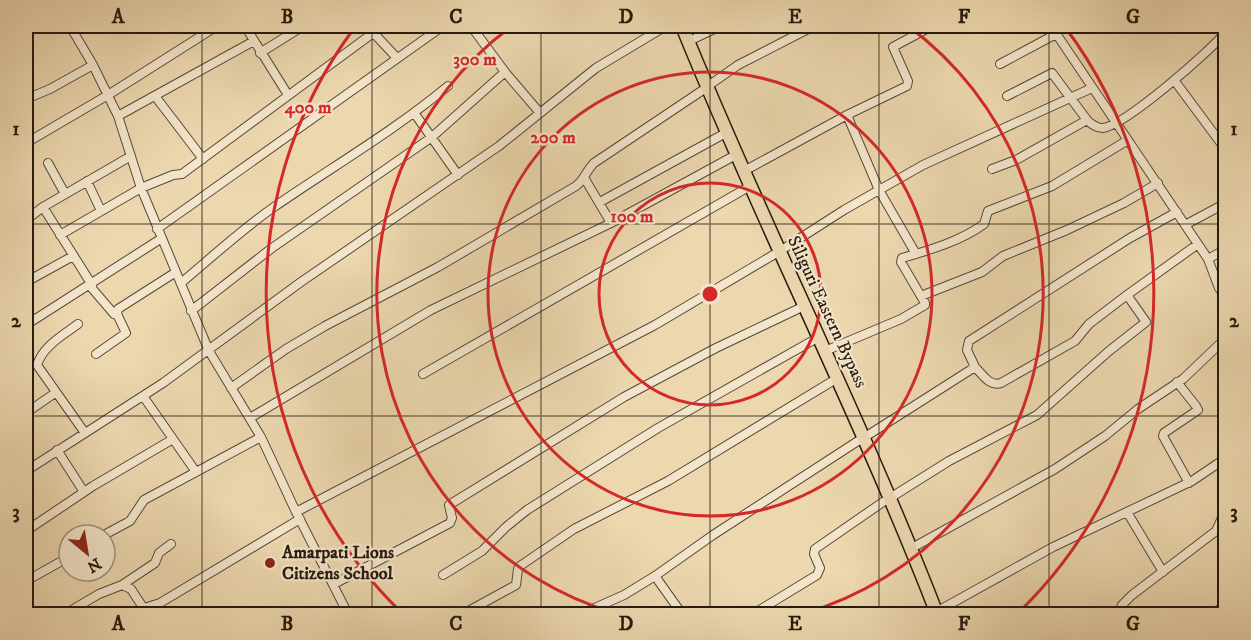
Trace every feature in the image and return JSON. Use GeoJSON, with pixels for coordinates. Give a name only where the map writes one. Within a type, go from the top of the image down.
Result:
{"type":"FeatureCollection","features":[{"type":"Feature","properties":{"kind":"main road","name":"Siliguri Eastern Bypass"},"geometry":{"type":"LineString","coordinates":[[675,26],[744,171],[812,341],[862,439]]}},
{"type":"Feature","properties":{"kind":"main road","name":"Siliguri Eastern Bypass"},"geometry":{"type":"LineString","coordinates":[[682,26],[722,135],[745,189],[825,351],[932,614]]}},
{"type":"Feature","properties":{"kind":"main road","name":"Siliguri Eastern Bypass"},"geometry":{"type":"LineString","coordinates":[[887,500],[912,548],[932,614]]}},
{"type":"Feature","properties":{"kind":"street"},"geometry":{"type":"LineString","coordinates":[[70,26],[93,65],[118,116],[141,188],[209,351],[261,437],[348,615]]}},
{"type":"Feature","properties":{"kind":"street"},"geometry":{"type":"LineString","coordinates":[[26,142],[108,95],[217,26]]}},
{"type":"Feature","properties":{"kind":"street"},"geometry":{"type":"LineString","coordinates":[[245,26],[288,95]]}},
{"type":"Feature","properties":{"kind":"street"},"geometry":{"type":"LineString","coordinates":[[260,53],[303,26]]}},
{"type":"Feature","properties":{"kind":"street"},"geometry":{"type":"LineString","coordinates":[[366,26],[398,58]]}},
{"type":"Feature","properties":{"kind":"street"},"geometry":{"type":"LineString","coordinates":[[158,229],[443,26]]}},
{"type":"Feature","properties":{"kind":"street"},"geometry":{"type":"LineString","coordinates":[[471,26],[505,72],[540,113]]}},
{"type":"Feature","properties":{"kind":"street"},"geometry":{"type":"LineString","coordinates":[[26,471],[209,351],[301,282],[458,176],[596,68],[666,26]]}},
{"type":"Feature","properties":{"kind":"street"},"geometry":{"type":"LineString","coordinates":[[688,41],[721,26]]}},
{"type":"Feature","properties":{"kind":"street"},"geometry":{"type":"LineString","coordinates":[[231,388],[325,326],[447,261],[576,186],[585,179],[588,169],[594,163],[738,65],[814,26]]}},
{"type":"Feature","properties":{"kind":"street"},"geometry":{"type":"LineString","coordinates":[[744,171],[847,115],[907,86],[908,81],[893,47],[933,26]]}},
{"type":"Feature","properties":{"kind":"street"},"geometry":{"type":"LineString","coordinates":[[1051,26],[1208,259],[1219,288],[1226,298]]}},
{"type":"Feature","properties":{"kind":"street"},"geometry":{"type":"LineString","coordinates":[[1007,96],[1052,73],[1087,120],[1103,128],[1117,123],[1174,80],[1216,44],[1226,32]]}},
{"type":"Feature","properties":{"kind":"street"},"geometry":{"type":"LineString","coordinates":[[60,235],[141,188],[173,175],[182,174],[373,33]]}},
{"type":"Feature","properties":{"kind":"street"},"geometry":{"type":"LineString","coordinates":[[1000,64],[1056,34]]}},
{"type":"Feature","properties":{"kind":"street"},"geometry":{"type":"LineString","coordinates":[[118,116],[254,41]]}},
{"type":"Feature","properties":{"kind":"street"},"geometry":{"type":"LineString","coordinates":[[26,99],[50,90],[93,65]]}},
{"type":"Feature","properties":{"kind":"street"},"geometry":{"type":"LineString","coordinates":[[191,310],[272,248],[432,137],[505,72]]}},
{"type":"Feature","properties":{"kind":"street"},"geometry":{"type":"LineString","coordinates":[[1174,80],[1226,150]]}},
{"type":"Feature","properties":{"kind":"street"},"geometry":{"type":"LineString","coordinates":[[182,283],[272,209],[415,114],[448,86]]}},
{"type":"Feature","properties":{"kind":"street"},"geometry":{"type":"LineString","coordinates":[[126,615],[131,611],[160,603],[298,515],[656,325],[923,165],[1092,88]]}},
{"type":"Feature","properties":{"kind":"street"},"geometry":{"type":"LineString","coordinates":[[155,96],[203,159]]}},
{"type":"Feature","properties":{"kind":"street"},"geometry":{"type":"LineString","coordinates":[[415,114],[458,176]]}},
{"type":"Feature","properties":{"kind":"street"},"geometry":{"type":"LineString","coordinates":[[847,115],[879,190],[916,254]]}},
{"type":"Feature","properties":{"kind":"street"},"geometry":{"type":"LineString","coordinates":[[992,169],[1016,160],[1087,120]]}},
{"type":"Feature","properties":{"kind":"street"},"geometry":{"type":"LineString","coordinates":[[600,202],[722,135]]}},
{"type":"Feature","properties":{"kind":"street"},"geometry":{"type":"LineString","coordinates":[[825,351],[922,308],[925,303],[901,261],[903,258],[956,240],[981,226],[988,211],[1024,199],[1052,186],[1128,140]]}},
{"type":"Feature","properties":{"kind":"street"},"geometry":{"type":"LineString","coordinates":[[26,220],[43,207],[131,156]]}},
{"type":"Feature","properties":{"kind":"street"},"geometry":{"type":"LineString","coordinates":[[250,418],[430,310],[611,223],[732,157]]}},
{"type":"Feature","properties":{"kind":"street"},"geometry":{"type":"LineString","coordinates":[[48,163],[65,194]]}},
{"type":"Feature","properties":{"kind":"street"},"geometry":{"type":"LineString","coordinates":[[585,179],[611,223]]}},
{"type":"Feature","properties":{"kind":"street"},"geometry":{"type":"LineString","coordinates":[[87,181],[101,211]]}},
{"type":"Feature","properties":{"kind":"street"},"geometry":{"type":"LineString","coordinates":[[921,296],[982,272],[1003,256],[1077,226],[1158,183]]}},
{"type":"Feature","properties":{"kind":"street"},"geometry":{"type":"LineString","coordinates":[[423,374],[745,189]]}},
{"type":"Feature","properties":{"kind":"street"},"geometry":{"type":"LineString","coordinates":[[1185,225],[1226,203]]}},
{"type":"Feature","properties":{"kind":"street"},"geometry":{"type":"LineString","coordinates":[[43,207],[92,285],[90,286],[114,314]]}},
{"type":"Feature","properties":{"kind":"street"},"geometry":{"type":"LineString","coordinates":[[1177,212],[1130,238],[969,341],[967,350],[975,367],[990,382],[997,385],[1001,383],[1075,341],[1089,324],[1198,244]]}},
{"type":"Feature","properties":{"kind":"street"},"geometry":{"type":"LineString","coordinates":[[26,325],[92,285],[162,238]]}},
{"type":"Feature","properties":{"kind":"street"},"geometry":{"type":"LineString","coordinates":[[1208,259],[1226,249]]}},
{"type":"Feature","properties":{"kind":"street"},"geometry":{"type":"LineString","coordinates":[[26,282],[73,256]]}},
{"type":"Feature","properties":{"kind":"street"},"geometry":{"type":"LineString","coordinates":[[96,354],[126,333],[117,316],[118,309],[176,272]]}},
{"type":"Feature","properties":{"kind":"street"},"geometry":{"type":"LineString","coordinates":[[753,615],[817,575],[820,568],[814,554],[815,549],[949,461],[1022,425],[1049,406],[1109,351],[1146,324],[1147,320],[1126,295]]}},
{"type":"Feature","properties":{"kind":"street"},"geometry":{"type":"LineString","coordinates":[[334,584],[450,523],[452,518],[449,505],[604,408],[716,348],[798,309]]}},
{"type":"Feature","properties":{"kind":"street"},"geometry":{"type":"LineString","coordinates":[[78,324],[49,346],[39,359],[38,368],[85,433]]}},
{"type":"Feature","properties":{"kind":"street"},"geometry":{"type":"LineString","coordinates":[[912,548],[1055,469],[1177,382],[1226,338]]}},
{"type":"Feature","properties":{"kind":"street"},"geometry":{"type":"LineString","coordinates":[[443,575],[482,551],[527,510],[658,429],[812,341]]}},
{"type":"Feature","properties":{"kind":"street"},"geometry":{"type":"LineString","coordinates":[[581,615],[624,595],[656,576],[713,535],[975,367]]}},
{"type":"Feature","properties":{"kind":"street"},"geometry":{"type":"LineString","coordinates":[[463,615],[516,585],[520,566],[557,539],[592,518],[658,487],[831,382]]}},
{"type":"Feature","properties":{"kind":"street"},"geometry":{"type":"LineString","coordinates":[[1177,382],[1198,410],[1164,433],[1163,436],[1189,483]]}},
{"type":"Feature","properties":{"kind":"street"},"geometry":{"type":"LineString","coordinates":[[26,413],[55,393]]}},
{"type":"Feature","properties":{"kind":"street"},"geometry":{"type":"LineString","coordinates":[[143,396],[196,472]]}},
{"type":"Feature","properties":{"kind":"street"},"geometry":{"type":"LineString","coordinates":[[117,528],[130,521],[144,500],[261,437]]}},
{"type":"Feature","properties":{"kind":"street"},"geometry":{"type":"LineString","coordinates":[[26,531],[84,492],[173,439]]}},
{"type":"Feature","properties":{"kind":"street"},"geometry":{"type":"LineString","coordinates":[[57,450],[84,492]]}},
{"type":"Feature","properties":{"kind":"street"},"geometry":{"type":"LineString","coordinates":[[932,614],[1053,547],[1189,483],[1226,458]]}},
{"type":"Feature","properties":{"kind":"street"},"geometry":{"type":"LineString","coordinates":[[1119,615],[1122,605],[1127,600],[1216,531],[1226,509]]}},
{"type":"Feature","properties":{"kind":"street"},"geometry":{"type":"LineString","coordinates":[[1127,512],[1163,572]]}},
{"type":"Feature","properties":{"kind":"street"},"geometry":{"type":"LineString","coordinates":[[65,615],[99,594],[122,585],[155,563],[159,552],[171,544]]}},
{"type":"Feature","properties":{"kind":"street"},"geometry":{"type":"LineString","coordinates":[[26,581],[57,564]]}},
{"type":"Feature","properties":{"kind":"street"},"geometry":{"type":"LineString","coordinates":[[656,576],[682,615]]}},
{"type":"Feature","properties":{"kind":"street"},"geometry":{"type":"LineString","coordinates":[[122,585],[131,589],[144,609]]}},
{"type":"Feature","properties":{"kind":"street"},"geometry":{"type":"LineString","coordinates":[[1212,615],[1226,605]]}},
{"type":"Feature","properties":{"kind":"place","name":"Amarpati Lions Citizens School"},"geometry":{"type":"Point","coordinates":[270,563]}}]}
